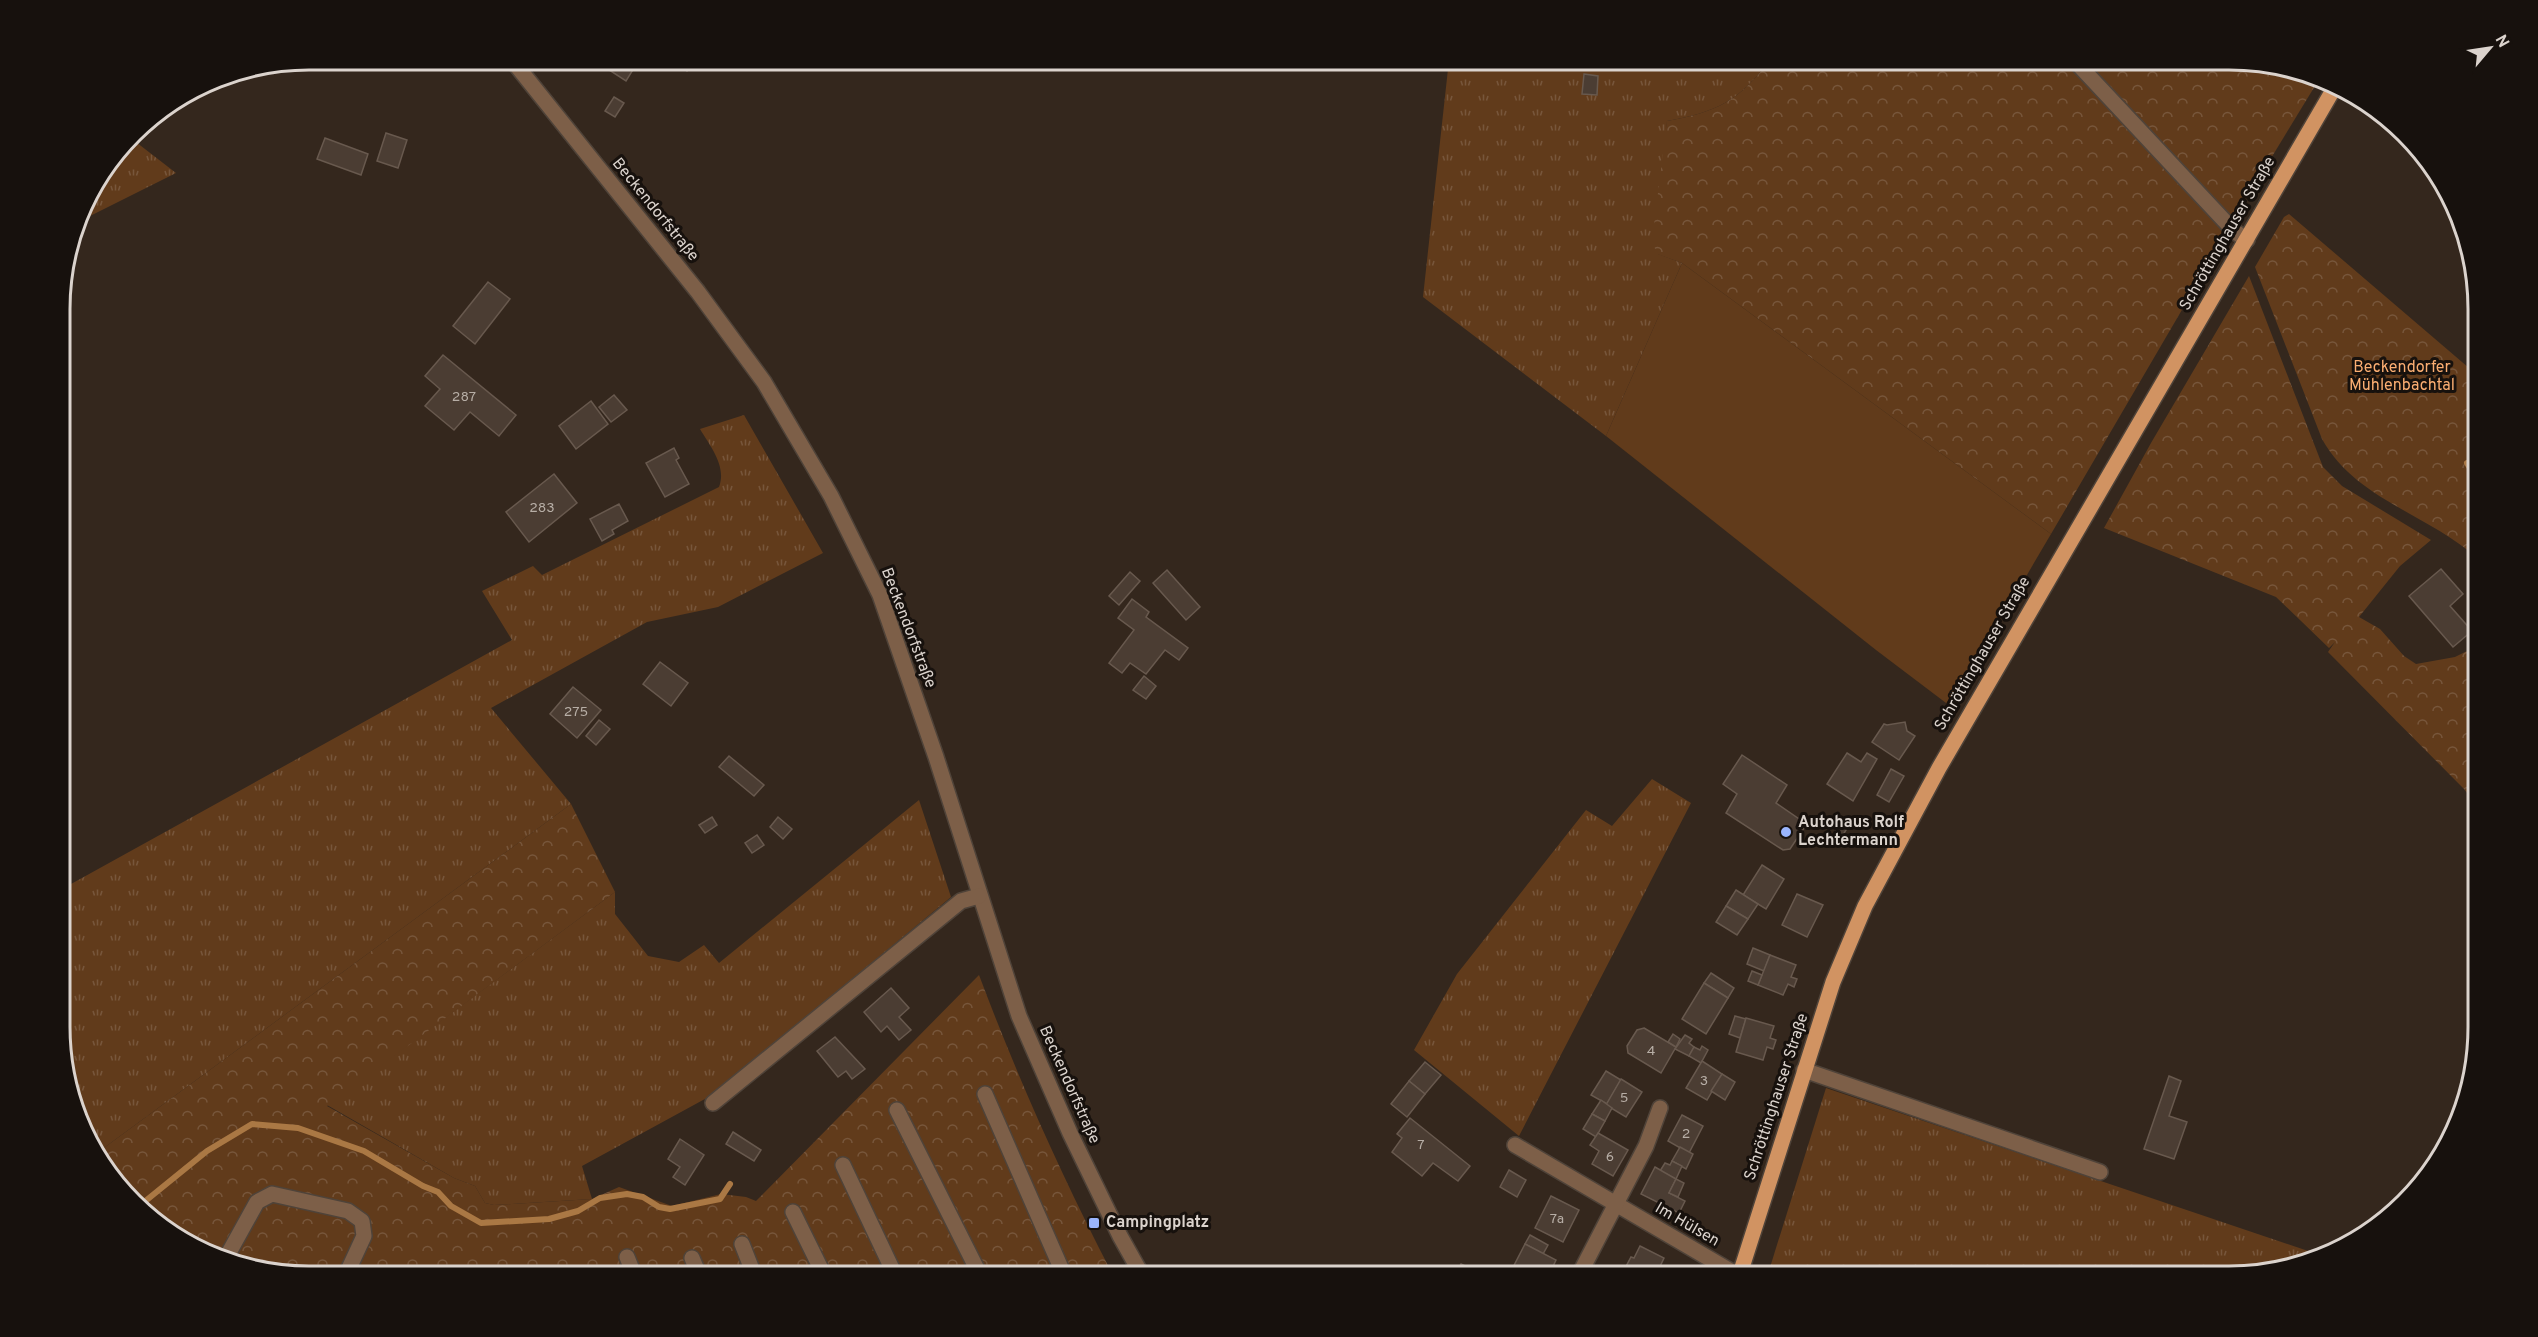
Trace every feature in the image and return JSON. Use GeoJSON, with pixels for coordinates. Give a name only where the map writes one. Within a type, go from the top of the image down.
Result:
{"type":"FeatureCollection","features":[{"type":"Feature","properties":{"kind":"main road","name":"Schröttinghauser Straße"},"geometry":{"type":"LineString","coordinates":[[1742,1266],[1833,982],[1852,936],[1900,838],[2086,513],[2331,94]]}},
{"type":"Feature","properties":{"kind":"street","name":"Beckendorfstraße"},"geometry":{"type":"LineString","coordinates":[[520,70],[698,291],[764,382],[831,496],[880,595],[936,757],[979,896],[1024,1027],[1070,1132],[1137,1266]]}},
{"type":"Feature","properties":{"kind":"street"},"geometry":{"type":"LineString","coordinates":[[2083,70],[2234,231],[2247,240]]}},
{"type":"Feature","properties":{"kind":"street"},"geometry":{"type":"LineString","coordinates":[[712,1102],[961,901],[979,896]]}},
{"type":"Feature","properties":{"kind":"street"},"geometry":{"type":"LineString","coordinates":[[1804,1070],[2100,1172]]}},
{"type":"Feature","properties":{"kind":"street"},"geometry":{"type":"LineString","coordinates":[[985,1094],[1060,1266]]}},
{"type":"Feature","properties":{"kind":"street"},"geometry":{"type":"LineString","coordinates":[[1584,1266],[1646,1146],[1660,1108]]}},
{"type":"Feature","properties":{"kind":"street"},"geometry":{"type":"LineString","coordinates":[[897,1110],[975,1266]]}},
{"type":"Feature","properties":{"kind":"street","name":"Im Hülsen"},"geometry":{"type":"LineString","coordinates":[[1515,1145],[1722,1266]]}},
{"type":"Feature","properties":{"kind":"street"},"geometry":{"type":"LineString","coordinates":[[843,1165],[891,1266]]}},
{"type":"Feature","properties":{"kind":"street"},"geometry":{"type":"LineString","coordinates":[[229,1252],[257,1202],[272,1194],[348,1211],[362,1221],[364,1236],[350,1266]]}},
{"type":"Feature","properties":{"kind":"street"},"geometry":{"type":"LineString","coordinates":[[794,1212],[820,1266]]}},
{"type":"Feature","properties":{"kind":"street"},"geometry":{"type":"LineString","coordinates":[[742,1244],[751,1266]]}},
{"type":"Feature","properties":{"kind":"street"},"geometry":{"type":"LineString","coordinates":[[627,1257],[631,1266]]}},
{"type":"Feature","properties":{"kind":"street"},"geometry":{"type":"LineString","coordinates":[[692,1258],[695,1266]]}},
{"type":"Feature","properties":{"kind":"green space"},"geometry":{"type":"Polygon","coordinates":[[[1448,70],[1762,70],[1737,95],[1713,109],[1667,121],[1658,254],[1682,263],[1606,436],[1423,297],[1448,70]]]}},
{"type":"Feature","properties":{"kind":"green space"},"geometry":{"type":"Polygon","coordinates":[[[1762,70],[2073,70],[2228,231],[2051,534],[1682,263],[1657,254],[1652,241],[1667,121],[1700,113],[1726,103],[1762,70]]]}},
{"type":"Feature","properties":{"kind":"green space"},"geometry":{"type":"Polygon","coordinates":[[[2092,70],[2244,71],[2275,75],[2314,87],[2234,219],[2092,70]]]}},
{"type":"Feature","properties":{"kind":"green space"},"geometry":{"type":"Polygon","coordinates":[[[138,144],[176,173],[90,216],[111,177],[138,144]]]}},
{"type":"Feature","properties":{"kind":"green space","name":"Beckendorfer Mühlenbachtal"},"geometry":{"type":"Polygon","coordinates":[[[2289,214],[2468,367],[2468,551],[2353,477],[2336,460],[2322,439],[2255,267],[2284,217],[2289,214]]]}},
{"type":"Feature","properties":{"kind":"green space"},"geometry":{"type":"Polygon","coordinates":[[[1682,263],[2051,534],[1950,706],[1606,436],[1682,263]]]}},
{"type":"Feature","properties":{"kind":"green space"},"geometry":{"type":"Polygon","coordinates":[[[2249,276],[2323,467],[2342,486],[2431,540],[2400,566],[2359,617],[2380,629],[2404,656],[2416,664],[2455,657],[2468,650],[2468,794],[2328,652],[2335,642],[2329,648],[2276,597],[2104,528],[2249,276]]]}},
{"type":"Feature","properties":{"kind":"green space"},"geometry":{"type":"Polygon","coordinates":[[[744,415],[823,553],[718,607],[647,622],[491,708],[571,804],[104,1148],[83,1104],[73,1059],[70,1027],[70,885],[512,640],[482,591],[533,566],[542,575],[719,487],[721,471],[719,464],[713,449],[700,429],[744,415]]]}},
{"type":"Feature","properties":{"kind":"green space"},"geometry":{"type":"Polygon","coordinates":[[[1652,779],[1691,803],[1519,1136],[1414,1050],[1457,974],[1586,810],[1612,826],[1652,779]]]}},
{"type":"Feature","properties":{"kind":"green space"},"geometry":{"type":"Polygon","coordinates":[[[919,800],[951,897],[714,1094],[582,1166],[592,1199],[494,1205],[485,1203],[475,1186],[454,1178],[327,1105],[615,892],[615,914],[648,956],[679,962],[704,945],[719,963],[919,800]]]}},
{"type":"Feature","properties":{"kind":"green space"},"geometry":{"type":"Polygon","coordinates":[[[571,804],[615,892],[327,1106],[454,1178],[475,1186],[485,1203],[494,1205],[592,1199],[619,1187],[672,1206],[721,1194],[746,1197],[756,1201],[979,975],[1042,1128],[1108,1266],[294,1266],[263,1262],[233,1254],[204,1242],[177,1226],[152,1207],[130,1185],[104,1148],[571,804]]]}},
{"type":"Feature","properties":{"kind":"green space"},"geometry":{"type":"Polygon","coordinates":[[[1826,1088],[2311,1252],[2275,1262],[2244,1266],[1770,1266],[1826,1088]]]}},
{"type":"Feature","properties":{"kind":"building"},"geometry":{"type":"Polygon","coordinates":[[[609,70],[633,70],[626,81],[609,70]]]}},
{"type":"Feature","properties":{"kind":"building"},"geometry":{"type":"Polygon","coordinates":[[[1584,74],[1598,76],[1597,95],[1582,94],[1584,74]]]}},
{"type":"Feature","properties":{"kind":"building"},"geometry":{"type":"Polygon","coordinates":[[[614,97],[624,103],[615,117],[605,111],[614,97]]]}},
{"type":"Feature","properties":{"kind":"building"},"geometry":{"type":"Polygon","coordinates":[[[386,133],[407,140],[398,168],[377,161],[386,133]]]}},
{"type":"Feature","properties":{"kind":"building"},"geometry":{"type":"Polygon","coordinates":[[[325,138],[368,154],[361,175],[317,159],[325,138]]]}},
{"type":"Feature","properties":{"kind":"building"},"geometry":{"type":"Polygon","coordinates":[[[488,282],[510,299],[475,344],[453,326],[488,282]]]}},
{"type":"Feature","properties":{"kind":"building"},"geometry":{"type":"Polygon","coordinates":[[[443,355],[516,415],[499,436],[470,412],[454,430],[425,406],[440,389],[425,376],[443,355]]]}},
{"type":"Feature","properties":{"kind":"building"},"geometry":{"type":"Polygon","coordinates":[[[614,395],[627,410],[611,422],[599,407],[614,395]]]}},
{"type":"Feature","properties":{"kind":"building"},"geometry":{"type":"Polygon","coordinates":[[[591,401],[608,424],[576,449],[559,426],[591,401]]]}},
{"type":"Feature","properties":{"kind":"building"},"geometry":{"type":"Polygon","coordinates":[[[674,448],[679,458],[676,460],[689,484],[665,497],[646,463],[674,448]]]}},
{"type":"Feature","properties":{"kind":"building"},"geometry":{"type":"Polygon","coordinates":[[[554,474],[577,503],[529,542],[506,512],[554,474]]]}},
{"type":"Feature","properties":{"kind":"building"},"geometry":{"type":"Polygon","coordinates":[[[619,504],[628,521],[612,530],[614,534],[602,541],[590,519],[619,504]]]}},
{"type":"Feature","properties":{"kind":"building"},"geometry":{"type":"Polygon","coordinates":[[[2441,569],[2463,594],[2450,606],[2468,626],[2468,634],[2453,647],[2409,596],[2441,569]]]}},
{"type":"Feature","properties":{"kind":"building"},"geometry":{"type":"Polygon","coordinates":[[[1167,570],[1200,607],[1186,620],[1153,583],[1167,570]]]}},
{"type":"Feature","properties":{"kind":"building"},"geometry":{"type":"Polygon","coordinates":[[[1130,572],[1140,581],[1119,605],[1109,596],[1130,572]]]}},
{"type":"Feature","properties":{"kind":"building"},"geometry":{"type":"Polygon","coordinates":[[[1132,599],[1149,612],[1146,617],[1188,648],[1179,660],[1165,650],[1146,674],[1130,663],[1122,673],[1109,663],[1134,630],[1118,618],[1132,599]]]}},
{"type":"Feature","properties":{"kind":"building"},"geometry":{"type":"Polygon","coordinates":[[[660,662],[688,683],[671,706],[643,684],[660,662]]]}},
{"type":"Feature","properties":{"kind":"building"},"geometry":{"type":"Polygon","coordinates":[[[1144,676],[1156,686],[1146,699],[1133,690],[1144,676]]]}},
{"type":"Feature","properties":{"kind":"building"},"geometry":{"type":"Polygon","coordinates":[[[573,687],[601,710],[577,738],[550,714],[573,687]]]}},
{"type":"Feature","properties":{"kind":"building"},"geometry":{"type":"Polygon","coordinates":[[[599,720],[610,729],[596,745],[586,736],[599,720]]]}},
{"type":"Feature","properties":{"kind":"building"},"geometry":{"type":"Polygon","coordinates":[[[1905,722],[1907,731],[1915,736],[1899,760],[1872,742],[1884,724],[1905,722]]]}},
{"type":"Feature","properties":{"kind":"building"},"geometry":{"type":"Polygon","coordinates":[[[1847,753],[1861,762],[1867,753],[1877,759],[1853,801],[1827,784],[1847,753]]]}},
{"type":"Feature","properties":{"kind":"building"},"geometry":{"type":"Polygon","coordinates":[[[1742,755],[1787,785],[1776,803],[1802,821],[1804,828],[1790,849],[1783,850],[1726,813],[1737,794],[1723,784],[1742,755]]]}},
{"type":"Feature","properties":{"kind":"building"},"geometry":{"type":"Polygon","coordinates":[[[729,756],[764,785],[754,796],[719,767],[729,756]]]}},
{"type":"Feature","properties":{"kind":"building"},"geometry":{"type":"Polygon","coordinates":[[[1891,769],[1904,776],[1889,802],[1877,795],[1891,769]]]}},
{"type":"Feature","properties":{"kind":"building"},"geometry":{"type":"Polygon","coordinates":[[[712,817],[717,825],[705,833],[699,825],[712,817]]]}},
{"type":"Feature","properties":{"kind":"building"},"geometry":{"type":"Polygon","coordinates":[[[778,817],[792,829],[783,839],[770,827],[778,817]]]}},
{"type":"Feature","properties":{"kind":"building"},"geometry":{"type":"Polygon","coordinates":[[[1842,821],[1849,825],[1843,835],[1836,831],[1842,821]]]}},
{"type":"Feature","properties":{"kind":"building"},"geometry":{"type":"Polygon","coordinates":[[[757,835],[764,845],[752,853],[745,843],[757,835]]]}},
{"type":"Feature","properties":{"kind":"building"},"geometry":{"type":"Polygon","coordinates":[[[1762,865],[1784,879],[1766,909],[1743,895],[1762,865]]]}},
{"type":"Feature","properties":{"kind":"building"},"geometry":{"type":"Polygon","coordinates":[[[1736,890],[1758,904],[1748,919],[1726,906],[1736,890]]]}},
{"type":"Feature","properties":{"kind":"building"},"geometry":{"type":"Polygon","coordinates":[[[1797,894],[1823,905],[1807,937],[1782,925],[1797,894]]]}},
{"type":"Feature","properties":{"kind":"building"},"geometry":{"type":"Polygon","coordinates":[[[1726,906],[1748,919],[1737,935],[1716,922],[1726,906]]]}},
{"type":"Feature","properties":{"kind":"building"},"geometry":{"type":"Polygon","coordinates":[[[1753,948],[1770,955],[1764,971],[1747,964],[1753,948]]]}},
{"type":"Feature","properties":{"kind":"building"},"geometry":{"type":"Polygon","coordinates":[[[1770,955],[1796,965],[1791,977],[1797,979],[1794,987],[1788,984],[1783,995],[1758,985],[1770,955]]]}},
{"type":"Feature","properties":{"kind":"building"},"geometry":{"type":"Polygon","coordinates":[[[1752,971],[1762,975],[1758,985],[1748,981],[1752,971]]]}},
{"type":"Feature","properties":{"kind":"building"},"geometry":{"type":"Polygon","coordinates":[[[1711,973],[1734,988],[1728,998],[1704,983],[1711,973]]]}},
{"type":"Feature","properties":{"kind":"building"},"geometry":{"type":"Polygon","coordinates":[[[1704,983],[1728,998],[1706,1034],[1682,1019],[1704,983]]]}},
{"type":"Feature","properties":{"kind":"building"},"geometry":{"type":"Polygon","coordinates":[[[891,988],[909,1008],[899,1017],[911,1030],[899,1040],[887,1026],[881,1032],[864,1012],[891,988]]]}},
{"type":"Feature","properties":{"kind":"building"},"geometry":{"type":"Polygon","coordinates":[[[1735,1016],[1746,1019],[1740,1038],[1729,1034],[1735,1016]]]}},
{"type":"Feature","properties":{"kind":"building"},"geometry":{"type":"Polygon","coordinates":[[[1746,1018],[1774,1026],[1770,1038],[1776,1040],[1773,1049],[1767,1047],[1763,1060],[1736,1052],[1746,1018]]]}},
{"type":"Feature","properties":{"kind":"building"},"geometry":{"type":"Polygon","coordinates":[[[1644,1028],[1676,1047],[1661,1073],[1628,1053],[1627,1046],[1637,1030],[1644,1028]]]}},
{"type":"Feature","properties":{"kind":"building"},"geometry":{"type":"Polygon","coordinates":[[[1673,1034],[1680,1039],[1676,1047],[1668,1042],[1673,1034]]]}},
{"type":"Feature","properties":{"kind":"building"},"geometry":{"type":"Polygon","coordinates":[[[1685,1035],[1692,1039],[1689,1043],[1694,1047],[1689,1056],[1675,1049],[1685,1035]]]}},
{"type":"Feature","properties":{"kind":"building"},"geometry":{"type":"Polygon","coordinates":[[[835,1037],[865,1069],[852,1079],[846,1071],[838,1077],[817,1051],[835,1037]]]}},
{"type":"Feature","properties":{"kind":"building"},"geometry":{"type":"Polygon","coordinates":[[[1702,1046],[1708,1050],[1701,1063],[1689,1056],[1694,1047],[1700,1050],[1702,1046]]]}},
{"type":"Feature","properties":{"kind":"building"},"geometry":{"type":"Polygon","coordinates":[[[1702,1061],[1722,1074],[1707,1100],[1686,1088],[1702,1061]]]}},
{"type":"Feature","properties":{"kind":"building"},"geometry":{"type":"Polygon","coordinates":[[[1425,1062],[1441,1075],[1425,1094],[1409,1081],[1425,1062]]]}},
{"type":"Feature","properties":{"kind":"building"},"geometry":{"type":"Polygon","coordinates":[[[1606,1071],[1621,1080],[1607,1104],[1591,1095],[1606,1071]]]}},
{"type":"Feature","properties":{"kind":"building"},"geometry":{"type":"Polygon","coordinates":[[[1722,1074],[1735,1082],[1725,1100],[1711,1091],[1722,1074]]]}},
{"type":"Feature","properties":{"kind":"building"},"geometry":{"type":"Polygon","coordinates":[[[2169,1076],[2181,1081],[2169,1116],[2187,1122],[2174,1159],[2144,1149],[2169,1076]]]}},
{"type":"Feature","properties":{"kind":"building"},"geometry":{"type":"Polygon","coordinates":[[[1621,1079],[1642,1092],[1626,1117],[1606,1105],[1621,1079]]]}},
{"type":"Feature","properties":{"kind":"building"},"geometry":{"type":"Polygon","coordinates":[[[1409,1081],[1425,1094],[1407,1117],[1391,1104],[1409,1081]]]}},
{"type":"Feature","properties":{"kind":"building"},"geometry":{"type":"Polygon","coordinates":[[[1601,1100],[1612,1108],[1605,1121],[1592,1114],[1601,1100]]]}},
{"type":"Feature","properties":{"kind":"building"},"geometry":{"type":"Polygon","coordinates":[[[1592,1114],[1605,1121],[1596,1137],[1583,1129],[1592,1114]]]}},
{"type":"Feature","properties":{"kind":"building"},"geometry":{"type":"Polygon","coordinates":[[[1682,1115],[1703,1126],[1689,1153],[1668,1141],[1682,1115]]]}},
{"type":"Feature","properties":{"kind":"building"},"geometry":{"type":"Polygon","coordinates":[[[1410,1118],[1470,1166],[1458,1181],[1433,1163],[1422,1176],[1392,1152],[1402,1138],[1397,1134],[1410,1118]]]}},
{"type":"Feature","properties":{"kind":"building"},"geometry":{"type":"Polygon","coordinates":[[[733,1132],[761,1150],[754,1161],[726,1144],[733,1132]]]}},
{"type":"Feature","properties":{"kind":"building"},"geometry":{"type":"Polygon","coordinates":[[[1598,1133],[1628,1150],[1613,1176],[1592,1164],[1599,1151],[1590,1145],[1598,1133]]]}},
{"type":"Feature","properties":{"kind":"building"},"geometry":{"type":"Polygon","coordinates":[[[680,1139],[704,1155],[685,1185],[673,1177],[680,1167],[668,1159],[680,1139]]]}},
{"type":"Feature","properties":{"kind":"building"},"geometry":{"type":"Polygon","coordinates":[[[1680,1147],[1693,1154],[1686,1169],[1672,1161],[1680,1147]]]}},
{"type":"Feature","properties":{"kind":"building"},"geometry":{"type":"Polygon","coordinates":[[[1672,1161],[1682,1166],[1676,1179],[1660,1171],[1665,1163],[1670,1165],[1672,1161]]]}},
{"type":"Feature","properties":{"kind":"building"},"geometry":{"type":"Polygon","coordinates":[[[1655,1167],[1676,1179],[1669,1193],[1685,1201],[1679,1213],[1641,1194],[1655,1167]]]}},
{"type":"Feature","properties":{"kind":"building"},"geometry":{"type":"Polygon","coordinates":[[[1509,1170],[1526,1180],[1517,1197],[1500,1187],[1509,1170]]]}},
{"type":"Feature","properties":{"kind":"building"},"geometry":{"type":"Polygon","coordinates":[[[1676,1179],[1684,1183],[1678,1197],[1669,1193],[1676,1179]]]}},
{"type":"Feature","properties":{"kind":"building"},"geometry":{"type":"Polygon","coordinates":[[[1551,1196],[1579,1210],[1563,1242],[1535,1228],[1551,1196]]]}},
{"type":"Feature","properties":{"kind":"building"},"geometry":{"type":"Polygon","coordinates":[[[1530,1235],[1548,1245],[1543,1254],[1525,1244],[1530,1235]]]}},
{"type":"Feature","properties":{"kind":"building"},"geometry":{"type":"Polygon","coordinates":[[[1525,1244],[1556,1260],[1553,1266],[1514,1266],[1525,1244]]]}},
{"type":"Feature","properties":{"kind":"building"},"geometry":{"type":"Polygon","coordinates":[[[1640,1246],[1664,1258],[1660,1266],[1626,1266],[1631,1257],[1634,1258],[1640,1246]]]}},
{"type":"Feature","properties":{"kind":"waterway"},"geometry":{"type":"LineString","coordinates":[[146,1201],[207,1151],[252,1124],[298,1128],[364,1151],[423,1186],[438,1192],[451,1206],[481,1223],[549,1219],[578,1211],[600,1198],[627,1194],[643,1197],[659,1207],[670,1209],[720,1199],[730,1184]]}},
{"type":"Feature","properties":{"kind":"place","name":"Autohaus Rolf Lechtermann"},"geometry":{"type":"Point","coordinates":[1786,832]}},
{"type":"Feature","properties":{"kind":"place","name":"Campingplatz"},"geometry":{"type":"Point","coordinates":[1094,1223]}}]}
